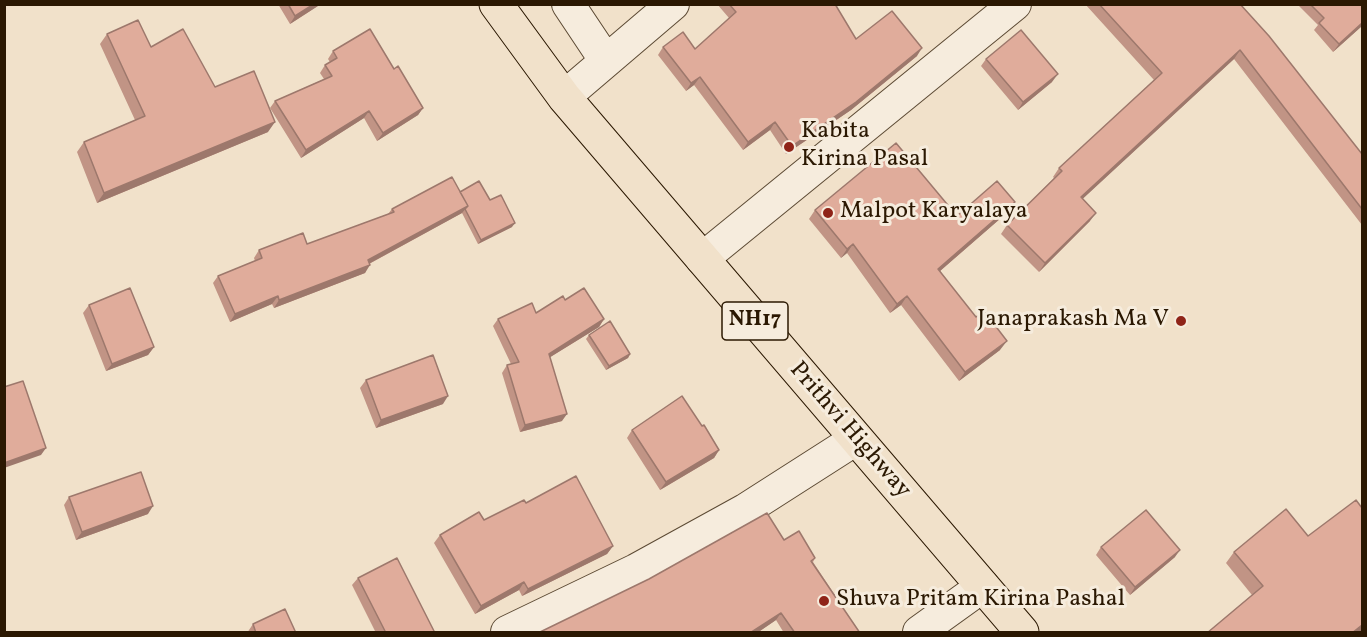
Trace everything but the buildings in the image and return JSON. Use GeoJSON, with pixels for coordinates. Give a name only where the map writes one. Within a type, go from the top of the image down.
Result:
{"type":"FeatureCollection","features":[{"type":"Feature","properties":{"kind":"highway","name":"Prithvi Highway"},"geometry":{"type":"LineString","coordinates":[[496,4],[564,97],[1022,633]]}},
{"type":"Feature","properties":{"kind":"street"},"geometry":{"type":"LineString","coordinates":[[568,4],[606,62]]}},
{"type":"Feature","properties":{"kind":"street"},"geometry":{"type":"LineString","coordinates":[[564,97],[673,4]]}},
{"type":"Feature","properties":{"kind":"street"},"geometry":{"type":"LineString","coordinates":[[702,259],[1015,4]]}},
{"type":"Feature","properties":{"kind":"street"},"geometry":{"type":"LineString","coordinates":[[507,633],[636,570],[746,510],[856,439]]}},
{"type":"Feature","properties":{"kind":"street"},"geometry":{"type":"LineString","coordinates":[[919,633],[983,586]]}},
{"type":"Feature","properties":{"kind":"place","name":"Kabita Kirina Pasal"},"geometry":{"type":"Point","coordinates":[789,147]}},
{"type":"Feature","properties":{"kind":"place","name":"Malpot Karyalaya"},"geometry":{"type":"Point","coordinates":[828,213]}},
{"type":"Feature","properties":{"kind":"place","name":"Janaprakash Ma V"},"geometry":{"type":"Point","coordinates":[1181,321]}},
{"type":"Feature","properties":{"kind":"place","name":"Shuva Pritam Kirina Pashal"},"geometry":{"type":"Point","coordinates":[824,601]}}]}
